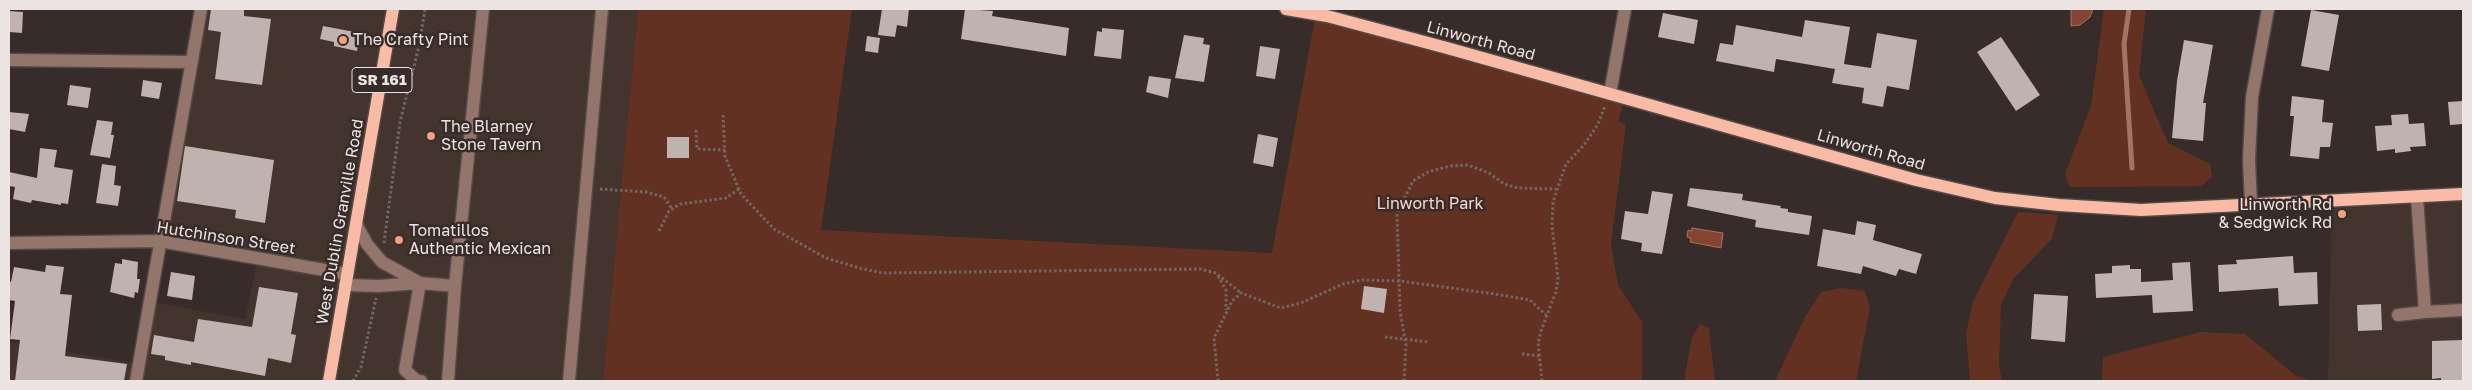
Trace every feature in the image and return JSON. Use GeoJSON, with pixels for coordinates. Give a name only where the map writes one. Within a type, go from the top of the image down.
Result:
{"type":"FeatureCollection","features":[{"type":"Feature","properties":{"kind":"main road","name":"West Dublin Granville Road"},"geometry":{"type":"LineString","coordinates":[[328,381],[394,9]]}},
{"type":"Feature","properties":{"kind":"main road","name":"Linworth Road"},"geometry":{"type":"LineString","coordinates":[[1286,9],[1316,11],[1916,180],[1995,198],[2059,206],[2141,210],[2417,198],[2463,194]]}},
{"type":"Feature","properties":{"kind":"street"},"geometry":{"type":"LineString","coordinates":[[136,381],[201,9]]}},
{"type":"Feature","properties":{"kind":"street"},"geometry":{"type":"LineString","coordinates":[[448,381],[455,286],[483,9]]}},
{"type":"Feature","properties":{"kind":"street"},"geometry":{"type":"LineString","coordinates":[[569,381],[602,9]]}},
{"type":"Feature","properties":{"kind":"street"},"geometry":{"type":"LineString","coordinates":[[1610,94],[1625,9]]}},
{"type":"Feature","properties":{"kind":"street"},"geometry":{"type":"LineString","coordinates":[[2251,205],[2249,160],[2252,97],[2268,9]]}},
{"type":"Feature","properties":{"kind":"street"},"geometry":{"type":"LineString","coordinates":[[9,60],[192,62]]}},
{"type":"Feature","properties":{"kind":"street"},"geometry":{"type":"LineString","coordinates":[[2417,198],[2425,312]]}},
{"type":"Feature","properties":{"kind":"street"},"geometry":{"type":"LineString","coordinates":[[356,224],[367,244],[382,262],[420,283],[406,370],[417,381],[421,381]]}},
{"type":"Feature","properties":{"kind":"street","name":"Hutchinson Street"},"geometry":{"type":"LineString","coordinates":[[9,243],[160,241],[378,286],[420,283],[455,286]]}},
{"type":"Feature","properties":{"kind":"street"},"geometry":{"type":"LineString","coordinates":[[2398,315],[2463,310]]}},
{"type":"Feature","properties":{"kind":"path"},"geometry":{"type":"LineString","coordinates":[[382,262],[400,122],[419,46],[425,9]]}},
{"type":"Feature","properties":{"kind":"path"},"geometry":{"type":"LineString","coordinates":[[1542,381],[1538,343],[1556,292],[1558,279],[1552,226],[1553,202],[1556,189],[1566,164],[1584,145],[1598,124],[1610,94]]}},
{"type":"Feature","properties":{"kind":"path"},"geometry":{"type":"LineString","coordinates":[[723,115],[725,150],[739,189],[757,212],[774,229],[826,258],[859,268],[882,273],[1200,269],[1216,273],[1242,293],[1281,308],[1301,303],[1343,284],[1362,280],[1400,282],[1530,300],[1546,316]]}},
{"type":"Feature","properties":{"kind":"path"},"geometry":{"type":"LineString","coordinates":[[696,130],[697,149],[725,150]]}},
{"type":"Feature","properties":{"kind":"path"},"geometry":{"type":"LineString","coordinates":[[1404,381],[1405,339],[1400,311],[1396,213],[1413,181],[1428,172],[1450,166],[1468,165],[1489,173],[1504,184],[1518,188],[1556,189]]}},
{"type":"Feature","properties":{"kind":"path"},"geometry":{"type":"LineString","coordinates":[[586,188],[646,192],[664,197],[672,209]]}},
{"type":"Feature","properties":{"kind":"path"},"geometry":{"type":"LineString","coordinates":[[659,231],[669,211],[680,204],[726,198],[739,189]]}},
{"type":"Feature","properties":{"kind":"path"},"geometry":{"type":"LineString","coordinates":[[1216,273],[1226,290],[1226,310]]}},
{"type":"Feature","properties":{"kind":"path"},"geometry":{"type":"LineString","coordinates":[[353,381],[361,367],[378,286]]}},
{"type":"Feature","properties":{"kind":"path"},"geometry":{"type":"LineString","coordinates":[[1218,381],[1214,338],[1226,310],[1232,301],[1242,293]]}},
{"type":"Feature","properties":{"kind":"path"},"geometry":{"type":"LineString","coordinates":[[1385,338],[1429,342]]}},
{"type":"Feature","properties":{"kind":"path"},"geometry":{"type":"LineString","coordinates":[[1522,354],[1540,356]]}},
{"type":"Feature","properties":{"kind":"shaded area"},"geometry":{"type":"Polygon","coordinates":[[[202,9],[638,9],[603,381],[9,381],[9,342],[138,364],[147,301],[245,319],[258,257],[159,240],[202,9]]]}},
{"type":"Feature","properties":{"kind":"shaded area"},"geometry":{"type":"Polygon","coordinates":[[[2071,9],[2093,9],[2090,17],[2080,25],[2071,26],[2071,9]]]}},
{"type":"Feature","properties":{"kind":"shaded area"},"geometry":{"type":"Polygon","coordinates":[[[2463,192],[2463,381],[2328,381],[2332,202],[2463,192]]]}},
{"type":"Feature","properties":{"kind":"shaded area"},"geometry":{"type":"Polygon","coordinates":[[[1692,228],[1723,233],[1721,248],[1690,242],[1691,238],[1687,237],[1688,230],[1692,231],[1692,228]]]}},
{"type":"Feature","properties":{"kind":"green space","name":"Linworth Park"},"geometry":{"type":"Polygon","coordinates":[[[638,9],[852,9],[821,230],[1272,253],[1315,18],[1623,105],[1618,121],[1626,125],[1611,244],[1618,285],[1642,322],[1642,381],[603,381],[638,9]]]}},
{"type":"Feature","properties":{"kind":"green space"},"geometry":{"type":"Polygon","coordinates":[[[2104,9],[2146,9],[2139,76],[2168,143],[2210,164],[2212,177],[2202,186],[2070,187],[2065,174],[2091,106],[2104,9]]]}},
{"type":"Feature","properties":{"kind":"green space"},"geometry":{"type":"Polygon","coordinates":[[[2018,212],[2058,215],[2052,239],[2013,279],[2001,305],[1999,366],[2002,381],[1970,381],[1966,333],[1973,302],[2018,212]]]}},
{"type":"Feature","properties":{"kind":"green space"},"geometry":{"type":"Polygon","coordinates":[[[1841,288],[1865,291],[1870,307],[1856,381],[1775,381],[1805,317],[1821,292],[1841,288]]]}},
{"type":"Feature","properties":{"kind":"green space"},"geometry":{"type":"Polygon","coordinates":[[[1700,324],[1709,328],[1715,381],[1684,381],[1692,337],[1700,324]]]}},
{"type":"Feature","properties":{"kind":"green space"},"geometry":{"type":"Polygon","coordinates":[[[2201,332],[2245,334],[2295,375],[2311,381],[2102,381],[2103,357],[2201,332]]]}},
{"type":"Feature","properties":{"kind":"building"},"geometry":{"type":"Polygon","coordinates":[[[211,9],[244,10],[244,16],[271,19],[262,85],[215,79],[221,32],[208,30],[211,9]]]}},
{"type":"Feature","properties":{"kind":"building"},"geometry":{"type":"Polygon","coordinates":[[[882,9],[909,9],[907,27],[897,25],[895,37],[878,35],[882,9]]]}},
{"type":"Feature","properties":{"kind":"building"},"geometry":{"type":"Polygon","coordinates":[[[965,9],[993,11],[992,16],[1069,28],[1066,56],[961,39],[965,9]]]}},
{"type":"Feature","properties":{"kind":"building"},"geometry":{"type":"Polygon","coordinates":[[[2311,10],[2339,15],[2329,71],[2301,66],[2311,10]]]}},
{"type":"Feature","properties":{"kind":"building"},"geometry":{"type":"Polygon","coordinates":[[[9,11],[23,12],[22,33],[9,32],[9,11]]]}},
{"type":"Feature","properties":{"kind":"building"},"geometry":{"type":"Polygon","coordinates":[[[1663,13],[1698,20],[1694,44],[1658,37],[1663,13]]]}},
{"type":"Feature","properties":{"kind":"building"},"geometry":{"type":"Polygon","coordinates":[[[1805,20],[1850,27],[1844,64],[1871,68],[1877,33],[1917,40],[1909,90],[1887,86],[1883,107],[1862,103],[1864,88],[1832,83],[1835,69],[1776,59],[1774,72],[1716,61],[1720,43],[1733,45],[1736,25],[1802,37],[1805,20]]]}},
{"type":"Feature","properties":{"kind":"building","name":"The Crafty Pint"},"geometry":{"type":"Polygon","coordinates":[[[323,26],[360,33],[357,51],[334,46],[334,42],[320,39],[323,26]]]}},
{"type":"Feature","properties":{"kind":"building"},"geometry":{"type":"Polygon","coordinates":[[[1102,28],[1124,30],[1121,59],[1094,56],[1097,31],[1102,32],[1102,28]]]}},
{"type":"Feature","properties":{"kind":"building"},"geometry":{"type":"Polygon","coordinates":[[[1184,35],[1204,38],[1203,44],[1210,45],[1204,82],[1175,78],[1184,35]]]}},
{"type":"Feature","properties":{"kind":"building"},"geometry":{"type":"Polygon","coordinates":[[[867,36],[880,38],[878,53],[865,51],[867,36]]]}},
{"type":"Feature","properties":{"kind":"building"},"geometry":{"type":"Polygon","coordinates":[[[2001,37],[2040,95],[2016,111],[1977,52],[2001,37]]]}},
{"type":"Feature","properties":{"kind":"building"},"geometry":{"type":"Polygon","coordinates":[[[2184,40],[2213,45],[2203,103],[2206,103],[2203,141],[2172,138],[2177,81],[2184,40]]]}},
{"type":"Feature","properties":{"kind":"building"},"geometry":{"type":"Polygon","coordinates":[[[1260,46],[1280,49],[1275,79],[1256,76],[1260,46]]]}},
{"type":"Feature","properties":{"kind":"building"},"geometry":{"type":"Polygon","coordinates":[[[1149,76],[1171,79],[1168,98],[1146,92],[1149,76]]]}},
{"type":"Feature","properties":{"kind":"building"},"geometry":{"type":"Polygon","coordinates":[[[143,80],[162,83],[159,99],[141,96],[143,80]]]}},
{"type":"Feature","properties":{"kind":"building"},"geometry":{"type":"Polygon","coordinates":[[[70,85],[91,88],[88,108],[67,105],[70,85]]]}},
{"type":"Feature","properties":{"kind":"building"},"geometry":{"type":"Polygon","coordinates":[[[2292,96],[2324,100],[2322,122],[2333,123],[2330,147],[2320,147],[2319,159],[2290,156],[2294,116],[2290,116],[2292,96]]]}},
{"type":"Feature","properties":{"kind":"building"},"geometry":{"type":"Polygon","coordinates":[[[2463,101],[2463,124],[2450,125],[2448,102],[2463,101]]]}},
{"type":"Feature","properties":{"kind":"building"},"geometry":{"type":"Polygon","coordinates":[[[9,112],[29,114],[25,132],[9,129],[9,112]]]}},
{"type":"Feature","properties":{"kind":"building"},"geometry":{"type":"Polygon","coordinates":[[[2408,114],[2409,124],[2424,123],[2426,146],[2410,147],[2411,151],[2395,153],[2395,149],[2377,151],[2375,126],[2392,125],[2391,115],[2408,114]]]}},
{"type":"Feature","properties":{"kind":"building"},"geometry":{"type":"Polygon","coordinates":[[[97,120],[113,122],[111,135],[114,135],[110,158],[90,155],[97,120]]]}},
{"type":"Feature","properties":{"kind":"building"},"geometry":{"type":"Polygon","coordinates":[[[1258,134],[1278,138],[1273,167],[1253,163],[1258,134]]]}},
{"type":"Feature","properties":{"kind":"building"},"geometry":{"type":"Polygon","coordinates":[[[667,137],[689,137],[689,158],[667,158],[667,137]]]}},
{"type":"Feature","properties":{"kind":"building"},"geometry":{"type":"Polygon","coordinates":[[[185,146],[274,160],[265,223],[235,218],[236,210],[177,201],[185,146]]]}},
{"type":"Feature","properties":{"kind":"building"},"geometry":{"type":"Polygon","coordinates":[[[40,148],[57,150],[54,167],[73,170],[68,204],[61,203],[61,205],[32,200],[31,203],[13,199],[15,187],[9,186],[9,172],[37,178],[40,148]]]}},
{"type":"Feature","properties":{"kind":"building"},"geometry":{"type":"Polygon","coordinates":[[[102,164],[116,166],[114,185],[121,186],[118,206],[96,203],[102,164]]]}},
{"type":"Feature","properties":{"kind":"building"},"geometry":{"type":"Polygon","coordinates":[[[1690,188],[1743,194],[1742,200],[1781,206],[1780,208],[1788,209],[1788,212],[1812,216],[1809,235],[1755,227],[1756,220],[1687,206],[1690,188]]]}},
{"type":"Feature","properties":{"kind":"building"},"geometry":{"type":"Polygon","coordinates":[[[1652,191],[1673,194],[1662,254],[1641,251],[1642,243],[1621,239],[1625,211],[1648,214],[1652,191]]]}},
{"type":"Feature","properties":{"kind":"building"},"geometry":{"type":"Polygon","coordinates":[[[1857,221],[1876,225],[1873,240],[1922,254],[1916,274],[1899,269],[1896,276],[1863,266],[1861,274],[1817,266],[1823,229],[1855,235],[1857,221]]]}},
{"type":"Feature","properties":{"kind":"building"},"geometry":{"type":"Polygon","coordinates":[[[2293,256],[2294,273],[2317,272],[2318,304],[2279,306],[2278,288],[2219,292],[2218,265],[2237,264],[2236,260],[2293,256]]]}},
{"type":"Feature","properties":{"kind":"building"},"geometry":{"type":"Polygon","coordinates":[[[122,259],[138,262],[137,279],[140,279],[138,293],[135,292],[134,298],[110,292],[115,263],[122,264],[122,259]]]}},
{"type":"Feature","properties":{"kind":"building"},"geometry":{"type":"Polygon","coordinates":[[[2190,262],[2193,311],[2153,313],[2152,295],[2096,298],[2095,274],[2112,273],[2112,266],[2130,265],[2130,269],[2141,269],[2141,282],[2173,280],[2172,263],[2190,262]]]}},
{"type":"Feature","properties":{"kind":"building"},"geometry":{"type":"Polygon","coordinates":[[[46,265],[64,267],[60,294],[72,295],[65,356],[127,364],[124,381],[15,381],[20,340],[10,339],[15,301],[9,300],[9,281],[11,282],[14,267],[45,272],[46,265]]]}},
{"type":"Feature","properties":{"kind":"building"},"geometry":{"type":"Polygon","coordinates":[[[171,272],[195,276],[192,300],[167,296],[171,272]]]}},
{"type":"Feature","properties":{"kind":"building"},"geometry":{"type":"Polygon","coordinates":[[[1364,286],[1387,289],[1384,313],[1361,309],[1364,286]]]}},
{"type":"Feature","properties":{"kind":"building"},"geometry":{"type":"Polygon","coordinates":[[[259,287],[298,293],[291,334],[296,335],[291,363],[268,358],[265,376],[191,362],[191,365],[165,360],[165,356],[151,354],[154,335],[194,342],[198,319],[252,327],[259,287]]]}},
{"type":"Feature","properties":{"kind":"building"},"geometry":{"type":"Polygon","coordinates":[[[2034,294],[2068,296],[2065,342],[2031,339],[2034,294]]]}},
{"type":"Feature","properties":{"kind":"building"},"geometry":{"type":"Polygon","coordinates":[[[2381,304],[2382,330],[2358,331],[2357,305],[2381,304]]]}},
{"type":"Feature","properties":{"kind":"building"},"geometry":{"type":"Polygon","coordinates":[[[2463,340],[2463,381],[2441,381],[2441,378],[2432,379],[2432,341],[2463,340]]]}},
{"type":"Feature","properties":{"kind":"waterway"},"geometry":{"type":"LineString","coordinates":[[2129,9],[2124,44],[2132,168]]}},
{"type":"Feature","properties":{"kind":"place","name":"The Crafty Pint"},"geometry":{"type":"Point","coordinates":[343,40]}},
{"type":"Feature","properties":{"kind":"place","name":"The Blarney Stone Tavern"},"geometry":{"type":"Point","coordinates":[431,136]}},
{"type":"Feature","properties":{"kind":"place","name":"Linworth Rd & Sedgwick Rd"},"geometry":{"type":"Point","coordinates":[2342,214]}},
{"type":"Feature","properties":{"kind":"place","name":"Tomatillos Authentic Mexican"},"geometry":{"type":"Point","coordinates":[399,240]}}]}
